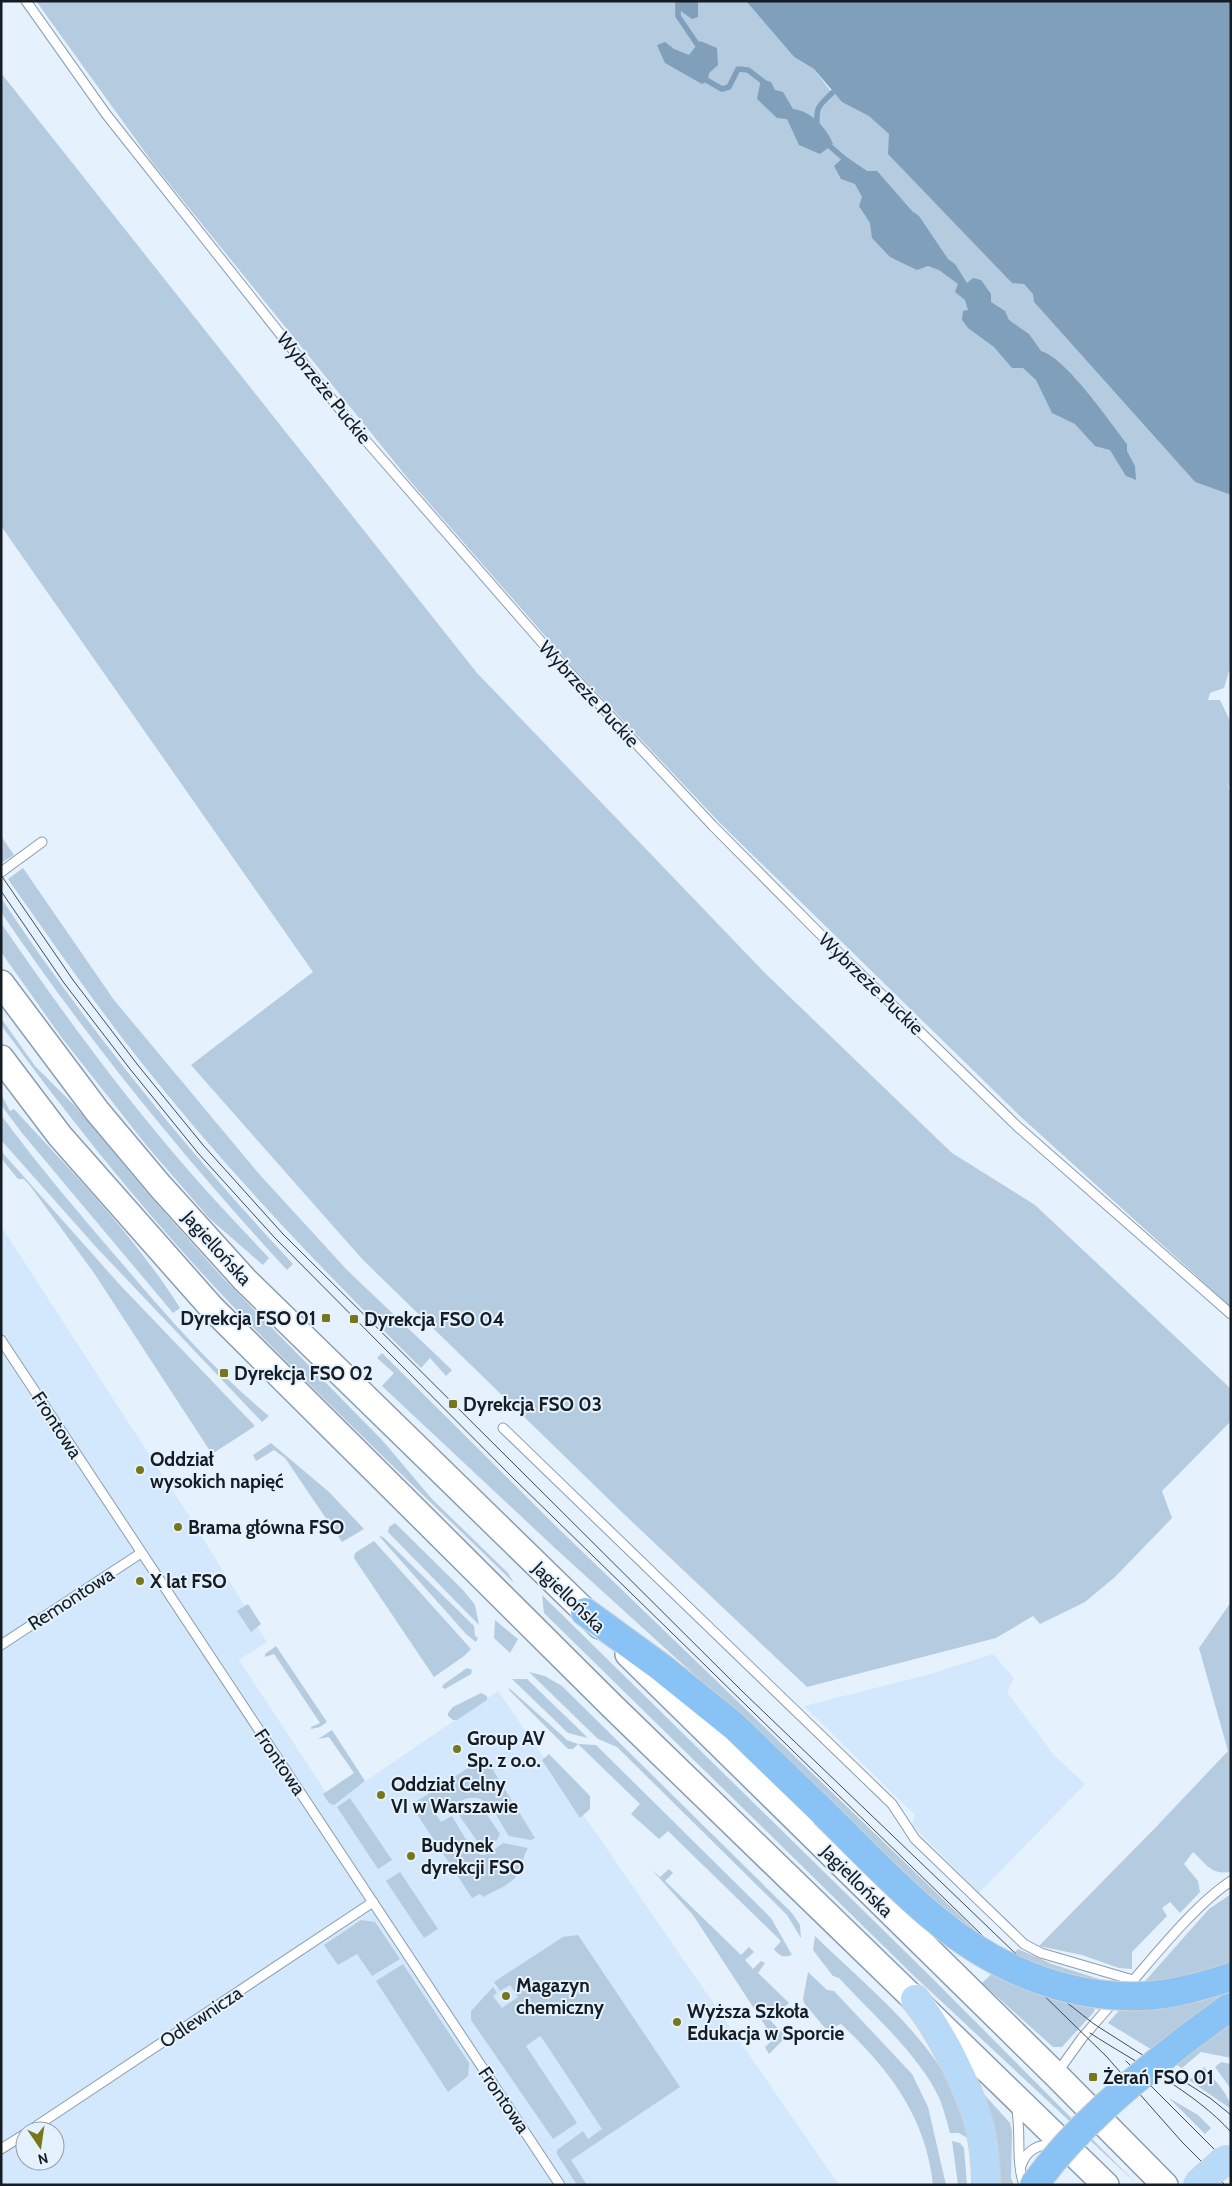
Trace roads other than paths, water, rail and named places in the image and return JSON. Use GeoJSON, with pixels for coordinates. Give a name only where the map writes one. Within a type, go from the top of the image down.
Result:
{"type":"FeatureCollection","features":[{"type":"Feature","properties":{"kind":"highway"},"geometry":{"type":"LineString","coordinates":[[585,1612],[662,1668],[734,1726],[935,1919],[982,1954],[1028,1976],[1050,1984],[1088,1993],[1142,1996],[1185,1990],[1231,1977]]}},
{"type":"Feature","properties":{"kind":"highway"},"geometry":{"type":"LineString","coordinates":[[1027,2178],[1055,2159],[1104,2108],[1159,2060],[1231,2006]]}},
{"type":"Feature","properties":{"kind":"main road","name":"Jagiellońska"},"geometry":{"type":"LineString","coordinates":[[1,983],[97,1111],[160,1186],[245,1280],[1056,2075],[1165,2185]]}},
{"type":"Feature","properties":{"kind":"main road"},"geometry":{"type":"LineString","coordinates":[[1,1058],[66,1143],[211,1307],[592,1686],[1106,2185]]}},
{"type":"Feature","properties":{"kind":"main road"},"geometry":{"type":"LineString","coordinates":[[915,1998],[926,2012],[944,2045],[973,2108],[984,2150],[986,2185]]}},
{"type":"Feature","properties":{"kind":"main road"},"geometry":{"type":"LineString","coordinates":[[1196,2185],[1229,2156]]}},
{"type":"Feature","properties":{"kind":"lane","name":"Wybrzeże Puckie"},"geometry":{"type":"LineString","coordinates":[[26,1],[117,128],[342,411],[545,646],[713,826],[842,957],[1018,1127],[1231,1314]]}},
{"type":"Feature","properties":{"kind":"lane"},"geometry":{"type":"LineString","coordinates":[[1,872],[42,842]]}},
{"type":"Feature","properties":{"kind":"lane","name":"Frontowa"},"geometry":{"type":"LineString","coordinates":[[1,1340],[560,2185]]}},
{"type":"Feature","properties":{"kind":"lane"},"geometry":{"type":"LineString","coordinates":[[503,1428],[879,1791],[892,1804],[915,1839],[1024,1944],[1041,1953],[1133,1980]]}},
{"type":"Feature","properties":{"kind":"lane","name":"Remontowa"},"geometry":{"type":"LineString","coordinates":[[1,1646],[141,1553]]}},
{"type":"Feature","properties":{"kind":"lane"},"geometry":{"type":"LineString","coordinates":[[1056,2075],[1082,2038],[1133,1980],[1202,1905],[1231,1881]]}},
{"type":"Feature","properties":{"kind":"lane","name":"Odlewnicza"},"geometry":{"type":"LineString","coordinates":[[44,2121],[373,1902]]}},
{"type":"Feature","properties":{"kind":"lane"},"geometry":{"type":"LineString","coordinates":[[1010,2091],[1018,2120],[1027,2178]]}},
{"type":"Feature","properties":{"kind":"lane"},"geometry":{"type":"LineString","coordinates":[[1,2149],[15,2140]]}},
{"type":"Feature","properties":{"kind":"lane"},"geometry":{"type":"LineString","coordinates":[[1024,2185],[1027,2178],[1026,2155],[1040,2146],[1054,2144],[1069,2148]]}},
{"type":"Feature","properties":{"kind":"waterway"},"geometry":{"type":"LineString","coordinates":[[678,1],[678,16],[697,44]]}},
{"type":"Feature","properties":{"kind":"waterway"},"geometry":{"type":"LineString","coordinates":[[708,81],[722,89],[729,87],[738,69],[748,70],[765,83]]}},
{"type":"Feature","properties":{"kind":"waterway"},"geometry":{"type":"LineString","coordinates":[[817,127],[819,107],[832,93]]}},
{"type":"Feature","properties":{"kind":"waterway"},"geometry":{"type":"LineString","coordinates":[[825,142],[848,162]]}},
{"type":"Feature","properties":{"kind":"tram line"},"geometry":{"type":"LineString","coordinates":[[1,875],[73,980],[137,1064],[203,1145],[283,1234],[743,1692],[1066,2002],[1094,2024],[1210,2098],[1231,2115]]}},
{"type":"Feature","properties":{"kind":"tram line"},"geometry":{"type":"LineString","coordinates":[[1,891],[64,983],[130,1069],[198,1153],[274,1237],[514,1479],[1106,2056],[1182,2142],[1225,2185]]}},
{"type":"Feature","properties":{"kind":"tram line"},"geometry":{"type":"LineString","coordinates":[[1090,2033],[1164,2078],[1200,2103],[1231,2132]]}},
{"type":"Feature","properties":{"kind":"tram line"},"geometry":{"type":"LineString","coordinates":[[1126,2061],[1231,2166]]}},
{"type":"Feature","properties":{"kind":"place","name":"Dyrekcja FSO 01"},"geometry":{"type":"Point","coordinates":[326,1318]}},
{"type":"Feature","properties":{"kind":"place","name":"Dyrekcja FSO 04"},"geometry":{"type":"Point","coordinates":[354,1319]}},
{"type":"Feature","properties":{"kind":"place","name":"Dyrekcja FSO 02"},"geometry":{"type":"Point","coordinates":[224,1373]}},
{"type":"Feature","properties":{"kind":"place","name":"Dyrekcja FSO 03"},"geometry":{"type":"Point","coordinates":[453,1404]}},
{"type":"Feature","properties":{"kind":"place","name":"Oddział wysokich napięć"},"geometry":{"type":"Point","coordinates":[140,1470]}},
{"type":"Feature","properties":{"kind":"place","name":"Brama główna FSO"},"geometry":{"type":"Point","coordinates":[178,1527]}},
{"type":"Feature","properties":{"kind":"place","name":"X lat FSO"},"geometry":{"type":"Point","coordinates":[140,1581]}},
{"type":"Feature","properties":{"kind":"place","name":"Group AV Sp. z o.o."},"geometry":{"type":"Point","coordinates":[457,1749]}},
{"type":"Feature","properties":{"kind":"place","name":"Oddział Celny VI w Warszawie"},"geometry":{"type":"Point","coordinates":[381,1795]}},
{"type":"Feature","properties":{"kind":"place","name":"Budynek dyrekcji FSO"},"geometry":{"type":"Point","coordinates":[411,1856]}},
{"type":"Feature","properties":{"kind":"place","name":"Magazyn chemiczny"},"geometry":{"type":"Point","coordinates":[506,1996]}},
{"type":"Feature","properties":{"kind":"place","name":"Wyższa Szkoła Edukacja w Sporcie"},"geometry":{"type":"Point","coordinates":[677,2022]}},
{"type":"Feature","properties":{"kind":"place","name":"Żerań FSO 01"},"geometry":{"type":"Point","coordinates":[1093,2077]}}]}
